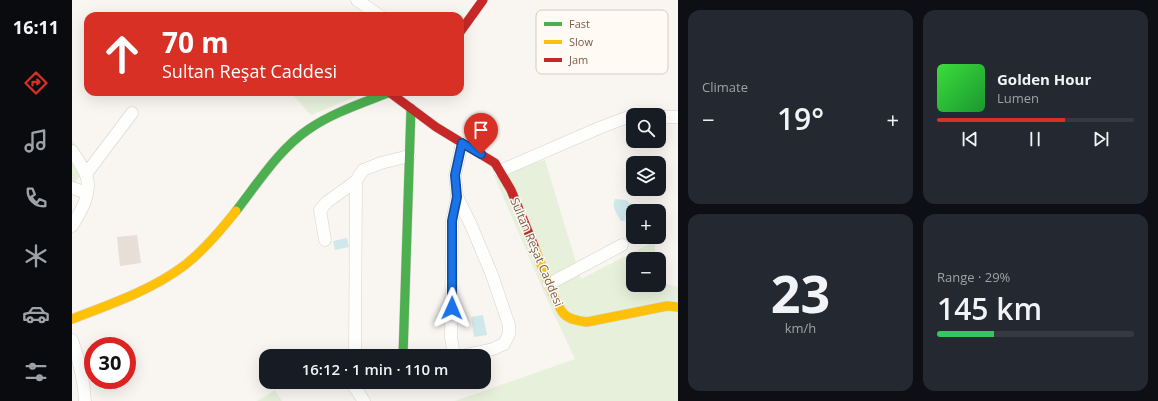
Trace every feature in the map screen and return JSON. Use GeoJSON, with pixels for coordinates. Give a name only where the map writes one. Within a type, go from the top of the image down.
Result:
{"type":"FeatureCollection","features":[{"type":"Feature","properties":{"kind":"street"},"geometry":{"type":"LineString","coordinates":[[357,0],[374,12]]}},
{"type":"Feature","properties":{"kind":"street"},"geometry":{"type":"LineString","coordinates":[[464,26],[483,0]]}},
{"type":"Feature","properties":{"kind":"street"},"geometry":{"type":"LineString","coordinates":[[72,319],[154,285],[186,264],[216,235],[284,151],[298,137],[313,126],[331,117],[381,96]]}},
{"type":"Feature","properties":{"kind":"street","name":"Sultan Reşat Caddesi"},"geometry":{"type":"LineString","coordinates":[[395,96],[436,127],[496,163],[511,190],[549,284],[558,305],[564,314],[574,320],[587,322],[667,306],[678,307]]}},
{"type":"Feature","properties":{"kind":"street"},"geometry":{"type":"LineString","coordinates":[[404,349],[410,108]]}},
{"type":"Feature","properties":{"kind":"street"},"geometry":{"type":"LineString","coordinates":[[86,174],[132,113]]}},
{"type":"Feature","properties":{"kind":"street"},"geometry":{"type":"LineString","coordinates":[[666,117],[678,116]]}},
{"type":"Feature","properties":{"kind":"street"},"geometry":{"type":"LineString","coordinates":[[500,171],[626,118]]}},
{"type":"Feature","properties":{"kind":"street"},"geometry":{"type":"LineString","coordinates":[[453,349],[451,337],[452,221],[457,197],[455,175],[462,143]]}},
{"type":"Feature","properties":{"kind":"street"},"geometry":{"type":"LineString","coordinates":[[72,151],[86,174],[88,186],[82,210],[72,226]]}},
{"type":"Feature","properties":{"kind":"street"},"geometry":{"type":"LineString","coordinates":[[325,240],[320,210],[327,202],[356,181],[363,170],[381,163],[409,156]]}},
{"type":"Feature","properties":{"kind":"street"},"geometry":{"type":"LineString","coordinates":[[355,349],[356,181]]}},
{"type":"Feature","properties":{"kind":"street"},"geometry":{"type":"LineString","coordinates":[[72,188],[87,193]]}},
{"type":"Feature","properties":{"kind":"street"},"geometry":{"type":"LineString","coordinates":[[457,197],[471,224],[509,325],[509,334],[504,344],[491,349]]}},
{"type":"Feature","properties":{"kind":"street"},"geometry":{"type":"LineString","coordinates":[[549,284],[622,245]]}},
{"type":"Feature","properties":{"kind":"street"},"geometry":{"type":"LineString","coordinates":[[72,340],[79,360],[85,401]]}},
{"type":"Feature","properties":{"kind":"street"},"geometry":{"type":"LineString","coordinates":[[356,389],[364,401]]}},
{"type":"Feature","properties":{"kind":"green space"},"geometry":{"type":"Polygon","coordinates":[[[294,96],[357,96],[311,115],[294,96]]]}},
{"type":"Feature","properties":{"kind":"green space"},"geometry":{"type":"Polygon","coordinates":[[[72,140],[88,163],[75,183],[72,183],[72,140]]]}},
{"type":"Feature","properties":{"kind":"green space"},"geometry":{"type":"Polygon","coordinates":[[[545,160],[581,279],[626,256],[626,292],[666,292],[666,284],[678,287],[678,401],[455,401],[575,359],[545,295],[494,175],[545,160]]]}},
{"type":"Feature","properties":{"kind":"green space"},"geometry":{"type":"Polygon","coordinates":[[[649,244],[655,244],[655,252],[634,252],[649,244]]]}},
{"type":"Feature","properties":{"kind":"green space"},"geometry":{"type":"Polygon","coordinates":[[[275,390],[282,401],[257,401],[275,390]]]}},
{"type":"Feature","properties":{"kind":"water"},"geometry":{"type":"Polygon","coordinates":[[[615,199],[626,200],[631,204],[626,204],[625,221],[621,221],[615,210],[615,199]]]}},
{"type":"Feature","properties":{"kind":"water"},"geometry":{"type":"Polygon","coordinates":[[[347,238],[349,247],[335,250],[333,241],[347,238]]]}},
{"type":"Feature","properties":{"kind":"water"},"geometry":{"type":"Polygon","coordinates":[[[483,315],[487,335],[474,337],[471,317],[483,315]]]}},
{"type":"Feature","properties":{"kind":"building"},"geometry":{"type":"Polygon","coordinates":[[[137,235],[141,263],[120,266],[117,237],[137,235]]]}},
{"type":"Feature","properties":{"kind":"traffic: fast"},"geometry":{"type":"LineString","coordinates":[[236,211],[279,156],[298,137],[328,118],[380,96]]}},
{"type":"Feature","properties":{"kind":"traffic: fast"},"geometry":{"type":"LineString","coordinates":[[403,349],[411,108]]}},
{"type":"Feature","properties":{"kind":"traffic: slow"},"geometry":{"type":"LineString","coordinates":[[72,319],[131,296],[172,274],[199,253],[236,211]]}},
{"type":"Feature","properties":{"kind":"traffic: slow"},"geometry":{"type":"LineString","coordinates":[[534,246],[556,302],[564,314],[572,319],[587,322],[667,306],[678,307]]}},
{"type":"Feature","properties":{"kind":"traffic: jam"},"geometry":{"type":"LineString","coordinates":[[464,26],[483,0]]}},
{"type":"Feature","properties":{"kind":"traffic: jam"},"geometry":{"type":"LineString","coordinates":[[394,96],[436,127],[495,163],[511,190],[534,246]]}},
{"type":"Feature","properties":{"kind":"route"},"geometry":{"type":"LineString","coordinates":[[452,308],[452,221],[457,197],[455,175],[462,143],[481,154]]}}]}
